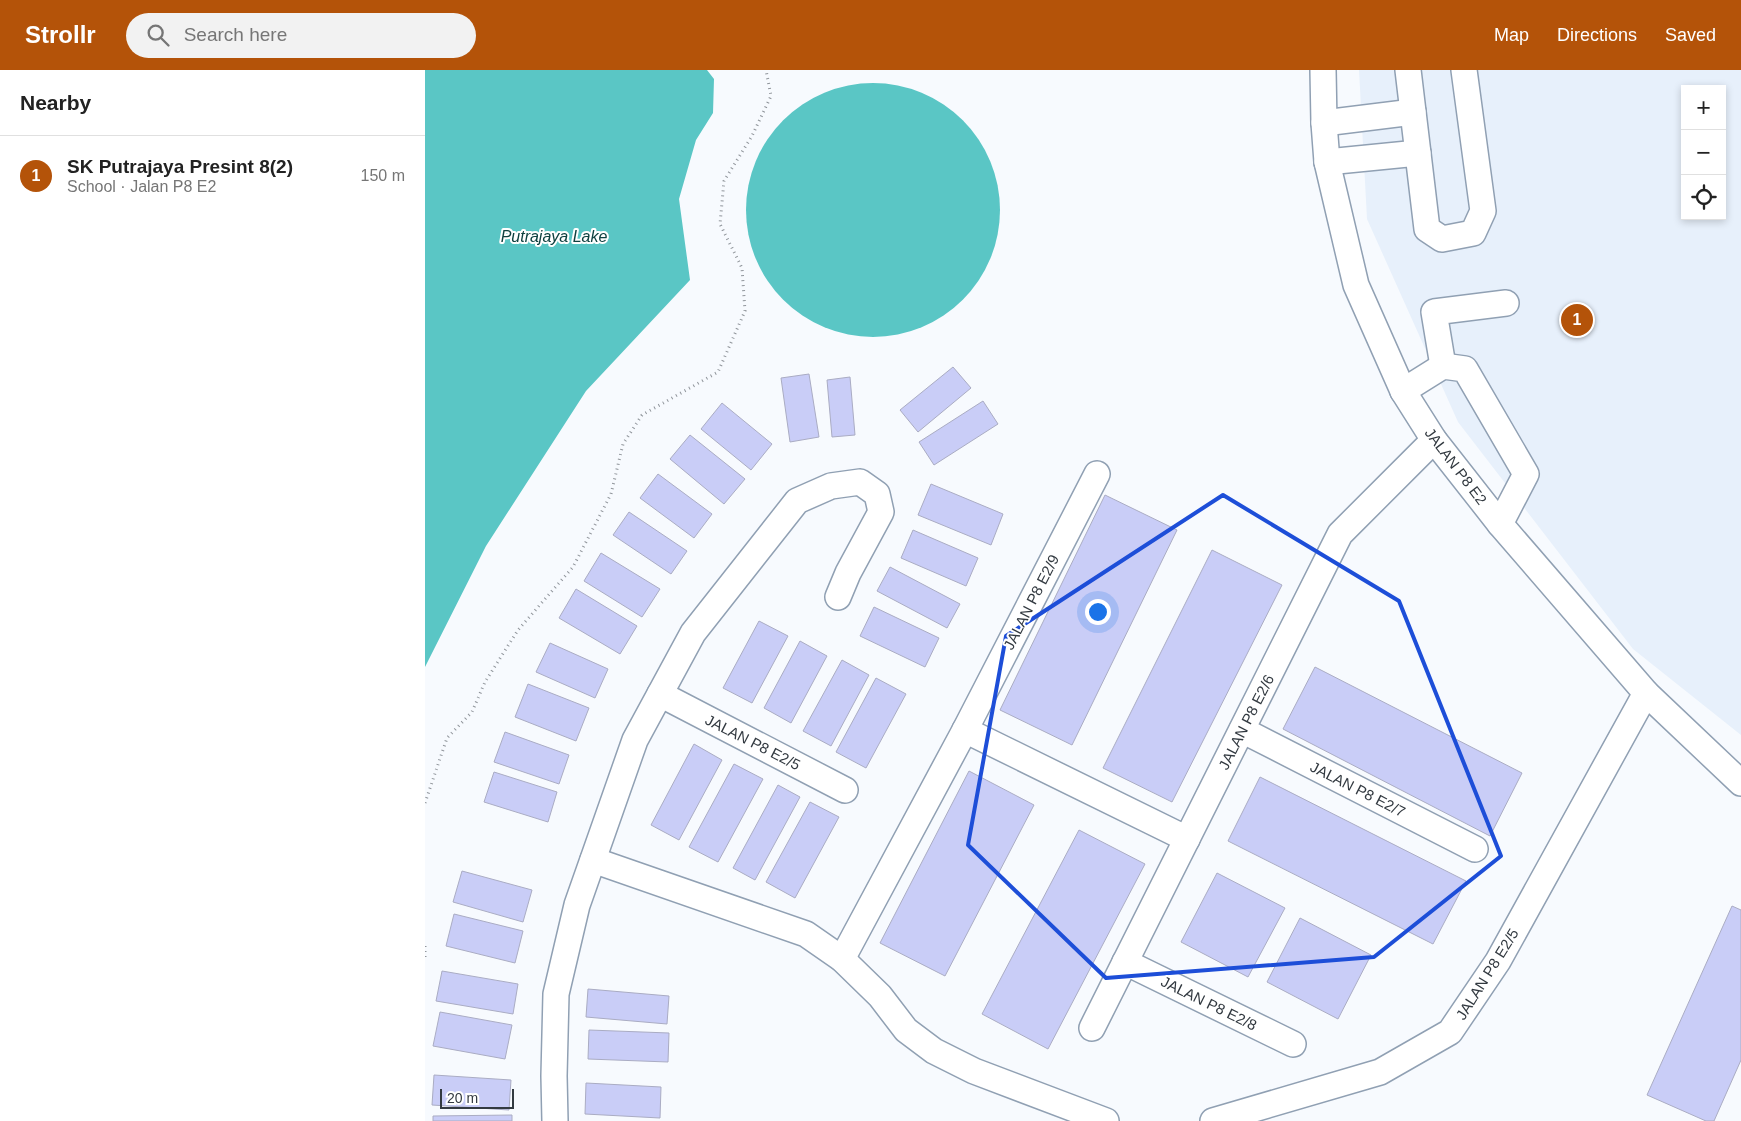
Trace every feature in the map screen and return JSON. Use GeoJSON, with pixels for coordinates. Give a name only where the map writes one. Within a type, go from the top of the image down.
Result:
{"type":"FeatureCollection","features":[{"type":"Feature","properties":{"kind":"street","name":"JALAN P8 E2"},"geometry":{"type":"LineString","coordinates":[[1323,70],[1327,162],[1356,285],[1403,391],[1434,440],[1500,524],[1646,693],[1741,783]]}},
{"type":"Feature","properties":{"kind":"street"},"geometry":{"type":"LineString","coordinates":[[1408,70],[1427,229],[1442,239],[1473,233],[1483,211],[1464,70]]}},
{"type":"Feature","properties":{"kind":"street"},"geometry":{"type":"LineString","coordinates":[[1324,123],[1413,112]]}},
{"type":"Feature","properties":{"kind":"street"},"geometry":{"type":"LineString","coordinates":[[1327,162],[1418,153]]}},
{"type":"Feature","properties":{"kind":"street"},"geometry":{"type":"LineString","coordinates":[[1443,366],[1434,312],[1506,303]]}},
{"type":"Feature","properties":{"kind":"street"},"geometry":{"type":"LineString","coordinates":[[1403,391],[1443,366],[1465,369],[1526,474],[1500,524]]}},
{"type":"Feature","properties":{"kind":"street","name":"JALAN P8 E2/6"},"geometry":{"type":"LineString","coordinates":[[1092,1028],[1340,534],[1434,440]]}},
{"type":"Feature","properties":{"kind":"street","name":"JALAN P8 E2/9"},"geometry":{"type":"LineString","coordinates":[[842,960],[965,730],[1097,474]]}},
{"type":"Feature","properties":{"kind":"street"},"geometry":{"type":"LineString","coordinates":[[555,1121],[554,1076],[557,994],[577,905],[635,740],[693,633],[797,501],[831,486],[860,482],[877,494],[881,512],[838,597]]}},
{"type":"Feature","properties":{"kind":"street","name":"JALAN P8 E2/5"},"geometry":{"type":"LineString","coordinates":[[1213,1121],[1381,1072],[1450,1032],[1498,961],[1646,693]]}},
{"type":"Feature","properties":{"kind":"street","name":"JALAN P8 E2/5"},"geometry":{"type":"LineString","coordinates":[[660,694],[845,790]]}},
{"type":"Feature","properties":{"kind":"street"},"geometry":{"type":"LineString","coordinates":[[965,730],[1187,839]]}},
{"type":"Feature","properties":{"kind":"street","name":"JALAN P8 E2/7"},"geometry":{"type":"LineString","coordinates":[[1242,730],[1475,849]]}},
{"type":"Feature","properties":{"kind":"street"},"geometry":{"type":"LineString","coordinates":[[593,860],[806,934],[842,960],[879,996],[906,1030],[933,1051],[974,1071],[1106,1121]]}},
{"type":"Feature","properties":{"kind":"street","name":"JALAN P8 E2/8"},"geometry":{"type":"LineString","coordinates":[[1125,962],[1293,1044]]}},
{"type":"Feature","properties":{"kind":"path"},"geometry":{"type":"LineString","coordinates":[[425,803],[447,738],[472,712],[485,682],[518,630],[573,567],[611,494],[623,444],[642,415],[718,372],[745,311],[742,268],[720,224],[724,181],[752,136],[771,96],[767,70]]}},
{"type":"Feature","properties":{"kind":"path"},"geometry":{"type":"LineString","coordinates":[[425,946],[425,957]]}},
{"type":"Feature","properties":{"kind":"highlighted area"},"geometry":{"type":"Polygon","coordinates":[[[1223,495],[1399,601],[1501,856],[1374,957],[1106,978],[968,845],[1006,636],[1223,495]]]}},
{"type":"Feature","properties":{"kind":"shaded area"},"geometry":{"type":"Polygon","coordinates":[[[1359,70],[1741,70],[1741,735],[1633,649],[1458,422],[1367,219],[1359,70]]]}},
{"type":"Feature","properties":{"kind":"water","name":"Putrajaya Lake"},"geometry":{"type":"Polygon","coordinates":[[[425,70],[707,70],[714,79],[713,113],[696,140],[679,199],[690,280],[586,391],[486,546],[425,667],[425,70]]]}},
{"type":"Feature","properties":{"kind":"water"},"geometry":{"type":"Polygon","coordinates":[[[873,83],[910,89],[933,98],[953,112],[971,130],[985,150],[994,173],[1000,210],[994,247],[985,270],[971,290],[953,308],[933,322],[910,331],[873,337],[836,331],[813,322],[793,308],[775,290],[761,270],[752,247],[746,210],[752,173],[761,150],[775,130],[793,112],[813,98],[836,89],[873,83]]]}},
{"type":"Feature","properties":{"kind":"building"},"geometry":{"type":"Polygon","coordinates":[[[953,367],[971,388],[918,432],[900,410],[953,367]]]}},
{"type":"Feature","properties":{"kind":"building"},"geometry":{"type":"Polygon","coordinates":[[[809,374],[819,437],[790,442],[781,378],[809,374]]]}},
{"type":"Feature","properties":{"kind":"building"},"geometry":{"type":"Polygon","coordinates":[[[850,377],[855,435],[832,437],[827,380],[850,377]]]}},
{"type":"Feature","properties":{"kind":"building"},"geometry":{"type":"Polygon","coordinates":[[[983,401],[998,424],[934,465],[919,442],[983,401]]]}},
{"type":"Feature","properties":{"kind":"building"},"geometry":{"type":"Polygon","coordinates":[[[722,403],[772,444],[751,470],[701,429],[722,403]]]}},
{"type":"Feature","properties":{"kind":"building"},"geometry":{"type":"Polygon","coordinates":[[[690,435],[745,479],[724,504],[670,459],[690,435]]]}},
{"type":"Feature","properties":{"kind":"building"},"geometry":{"type":"Polygon","coordinates":[[[658,474],[712,514],[694,538],[640,498],[658,474]]]}},
{"type":"Feature","properties":{"kind":"building"},"geometry":{"type":"Polygon","coordinates":[[[931,484],[1003,514],[991,545],[918,515],[931,484]]]}},
{"type":"Feature","properties":{"kind":"building"},"geometry":{"type":"Polygon","coordinates":[[[1105,495],[1177,530],[1072,745],[1000,710],[1105,495]]]}},
{"type":"Feature","properties":{"kind":"building"},"geometry":{"type":"Polygon","coordinates":[[[629,512],[687,551],[671,574],[613,535],[629,512]]]}},
{"type":"Feature","properties":{"kind":"building"},"geometry":{"type":"Polygon","coordinates":[[[913,530],[978,558],[966,586],[901,558],[913,530]]]}},
{"type":"Feature","properties":{"kind":"building"},"geometry":{"type":"Polygon","coordinates":[[[1212,550],[1282,585],[1172,802],[1103,768],[1212,550]]]}},
{"type":"Feature","properties":{"kind":"building"},"geometry":{"type":"Polygon","coordinates":[[[601,553],[660,589],[642,617],[584,581],[601,553]]]}},
{"type":"Feature","properties":{"kind":"building"},"geometry":{"type":"Polygon","coordinates":[[[890,567],[960,604],[947,628],[877,591],[890,567]]]}},
{"type":"Feature","properties":{"kind":"building"},"geometry":{"type":"Polygon","coordinates":[[[576,589],[637,626],[620,654],[559,618],[576,589]]]}},
{"type":"Feature","properties":{"kind":"building"},"geometry":{"type":"Polygon","coordinates":[[[874,607],[939,638],[925,667],[860,636],[874,607]]]}},
{"type":"Feature","properties":{"kind":"building"},"geometry":{"type":"Polygon","coordinates":[[[759,621],[788,636],[752,703],[723,688],[759,621]]]}},
{"type":"Feature","properties":{"kind":"building"},"geometry":{"type":"Polygon","coordinates":[[[800,641],[827,656],[791,723],[764,708],[800,641]]]}},
{"type":"Feature","properties":{"kind":"building"},"geometry":{"type":"Polygon","coordinates":[[[550,643],[608,669],[595,698],[536,672],[550,643]]]}},
{"type":"Feature","properties":{"kind":"building"},"geometry":{"type":"Polygon","coordinates":[[[842,660],[869,675],[831,746],[803,731],[842,660]]]}},
{"type":"Feature","properties":{"kind":"building"},"geometry":{"type":"Polygon","coordinates":[[[1315,667],[1522,773],[1490,836],[1283,729],[1315,667]]]}},
{"type":"Feature","properties":{"kind":"building"},"geometry":{"type":"Polygon","coordinates":[[[876,678],[906,694],[866,768],[836,752],[876,678]]]}},
{"type":"Feature","properties":{"kind":"building"},"geometry":{"type":"Polygon","coordinates":[[[528,684],[589,708],[576,741],[515,717],[528,684]]]}},
{"type":"Feature","properties":{"kind":"building"},"geometry":{"type":"Polygon","coordinates":[[[505,732],[569,755],[559,784],[494,762],[505,732]]]}},
{"type":"Feature","properties":{"kind":"building"},"geometry":{"type":"Polygon","coordinates":[[[694,744],[722,760],[679,840],[651,825],[694,744]]]}},
{"type":"Feature","properties":{"kind":"building"},"geometry":{"type":"Polygon","coordinates":[[[734,764],[763,779],[718,862],[689,847],[734,764]]]}},
{"type":"Feature","properties":{"kind":"building"},"geometry":{"type":"Polygon","coordinates":[[[969,771],[1034,805],[945,976],[880,943],[969,771]]]}},
{"type":"Feature","properties":{"kind":"building"},"geometry":{"type":"Polygon","coordinates":[[[494,772],[557,792],[548,822],[484,802],[494,772]]]}},
{"type":"Feature","properties":{"kind":"building"},"geometry":{"type":"Polygon","coordinates":[[[1260,777],[1466,881],[1433,944],[1228,841],[1260,777]]]}},
{"type":"Feature","properties":{"kind":"building"},"geometry":{"type":"Polygon","coordinates":[[[778,785],[800,797],[755,880],[733,868],[778,785]]]}},
{"type":"Feature","properties":{"kind":"building"},"geometry":{"type":"Polygon","coordinates":[[[810,802],[839,817],[795,898],[766,882],[810,802]]]}},
{"type":"Feature","properties":{"kind":"building"},"geometry":{"type":"Polygon","coordinates":[[[1079,830],[1145,864],[1048,1049],[982,1014],[1079,830]]]}},
{"type":"Feature","properties":{"kind":"building"},"geometry":{"type":"Polygon","coordinates":[[[462,871],[532,890],[523,922],[453,902],[462,871]]]}},
{"type":"Feature","properties":{"kind":"building"},"geometry":{"type":"Polygon","coordinates":[[[1217,873],[1285,908],[1248,977],[1181,942],[1217,873]]]}},
{"type":"Feature","properties":{"kind":"building"},"geometry":{"type":"Polygon","coordinates":[[[1732,906],[1741,910],[1741,1060],[1714,1121],[1706,1121],[1647,1095],[1732,906]]]}},
{"type":"Feature","properties":{"kind":"building"},"geometry":{"type":"Polygon","coordinates":[[[454,914],[523,931],[515,963],[446,946],[454,914]]]}},
{"type":"Feature","properties":{"kind":"building"},"geometry":{"type":"Polygon","coordinates":[[[1300,918],[1371,955],[1338,1019],[1267,982],[1300,918]]]}},
{"type":"Feature","properties":{"kind":"building"},"geometry":{"type":"Polygon","coordinates":[[[442,971],[518,984],[513,1014],[436,1001],[442,971]]]}},
{"type":"Feature","properties":{"kind":"building"},"geometry":{"type":"Polygon","coordinates":[[[588,989],[669,996],[667,1024],[586,1017],[588,989]]]}},
{"type":"Feature","properties":{"kind":"building"},"geometry":{"type":"Polygon","coordinates":[[[440,1012],[512,1025],[505,1059],[433,1046],[440,1012]]]}},
{"type":"Feature","properties":{"kind":"building"},"geometry":{"type":"Polygon","coordinates":[[[589,1030],[669,1033],[668,1062],[588,1059],[589,1030]]]}},
{"type":"Feature","properties":{"kind":"building"},"geometry":{"type":"Polygon","coordinates":[[[434,1075],[511,1080],[509,1110],[432,1105],[434,1075]]]}},
{"type":"Feature","properties":{"kind":"building"},"geometry":{"type":"Polygon","coordinates":[[[586,1083],[661,1087],[660,1118],[585,1114],[586,1083]]]}},
{"type":"Feature","properties":{"kind":"building"},"geometry":{"type":"Polygon","coordinates":[[[512,1115],[512,1121],[433,1121],[433,1116],[512,1115]]]}},
{"type":"Feature","properties":{"kind":"place","name":"SK Putrajaya Presint 8(2)"},"geometry":{"type":"Point","coordinates":[1577,320]}}]}
